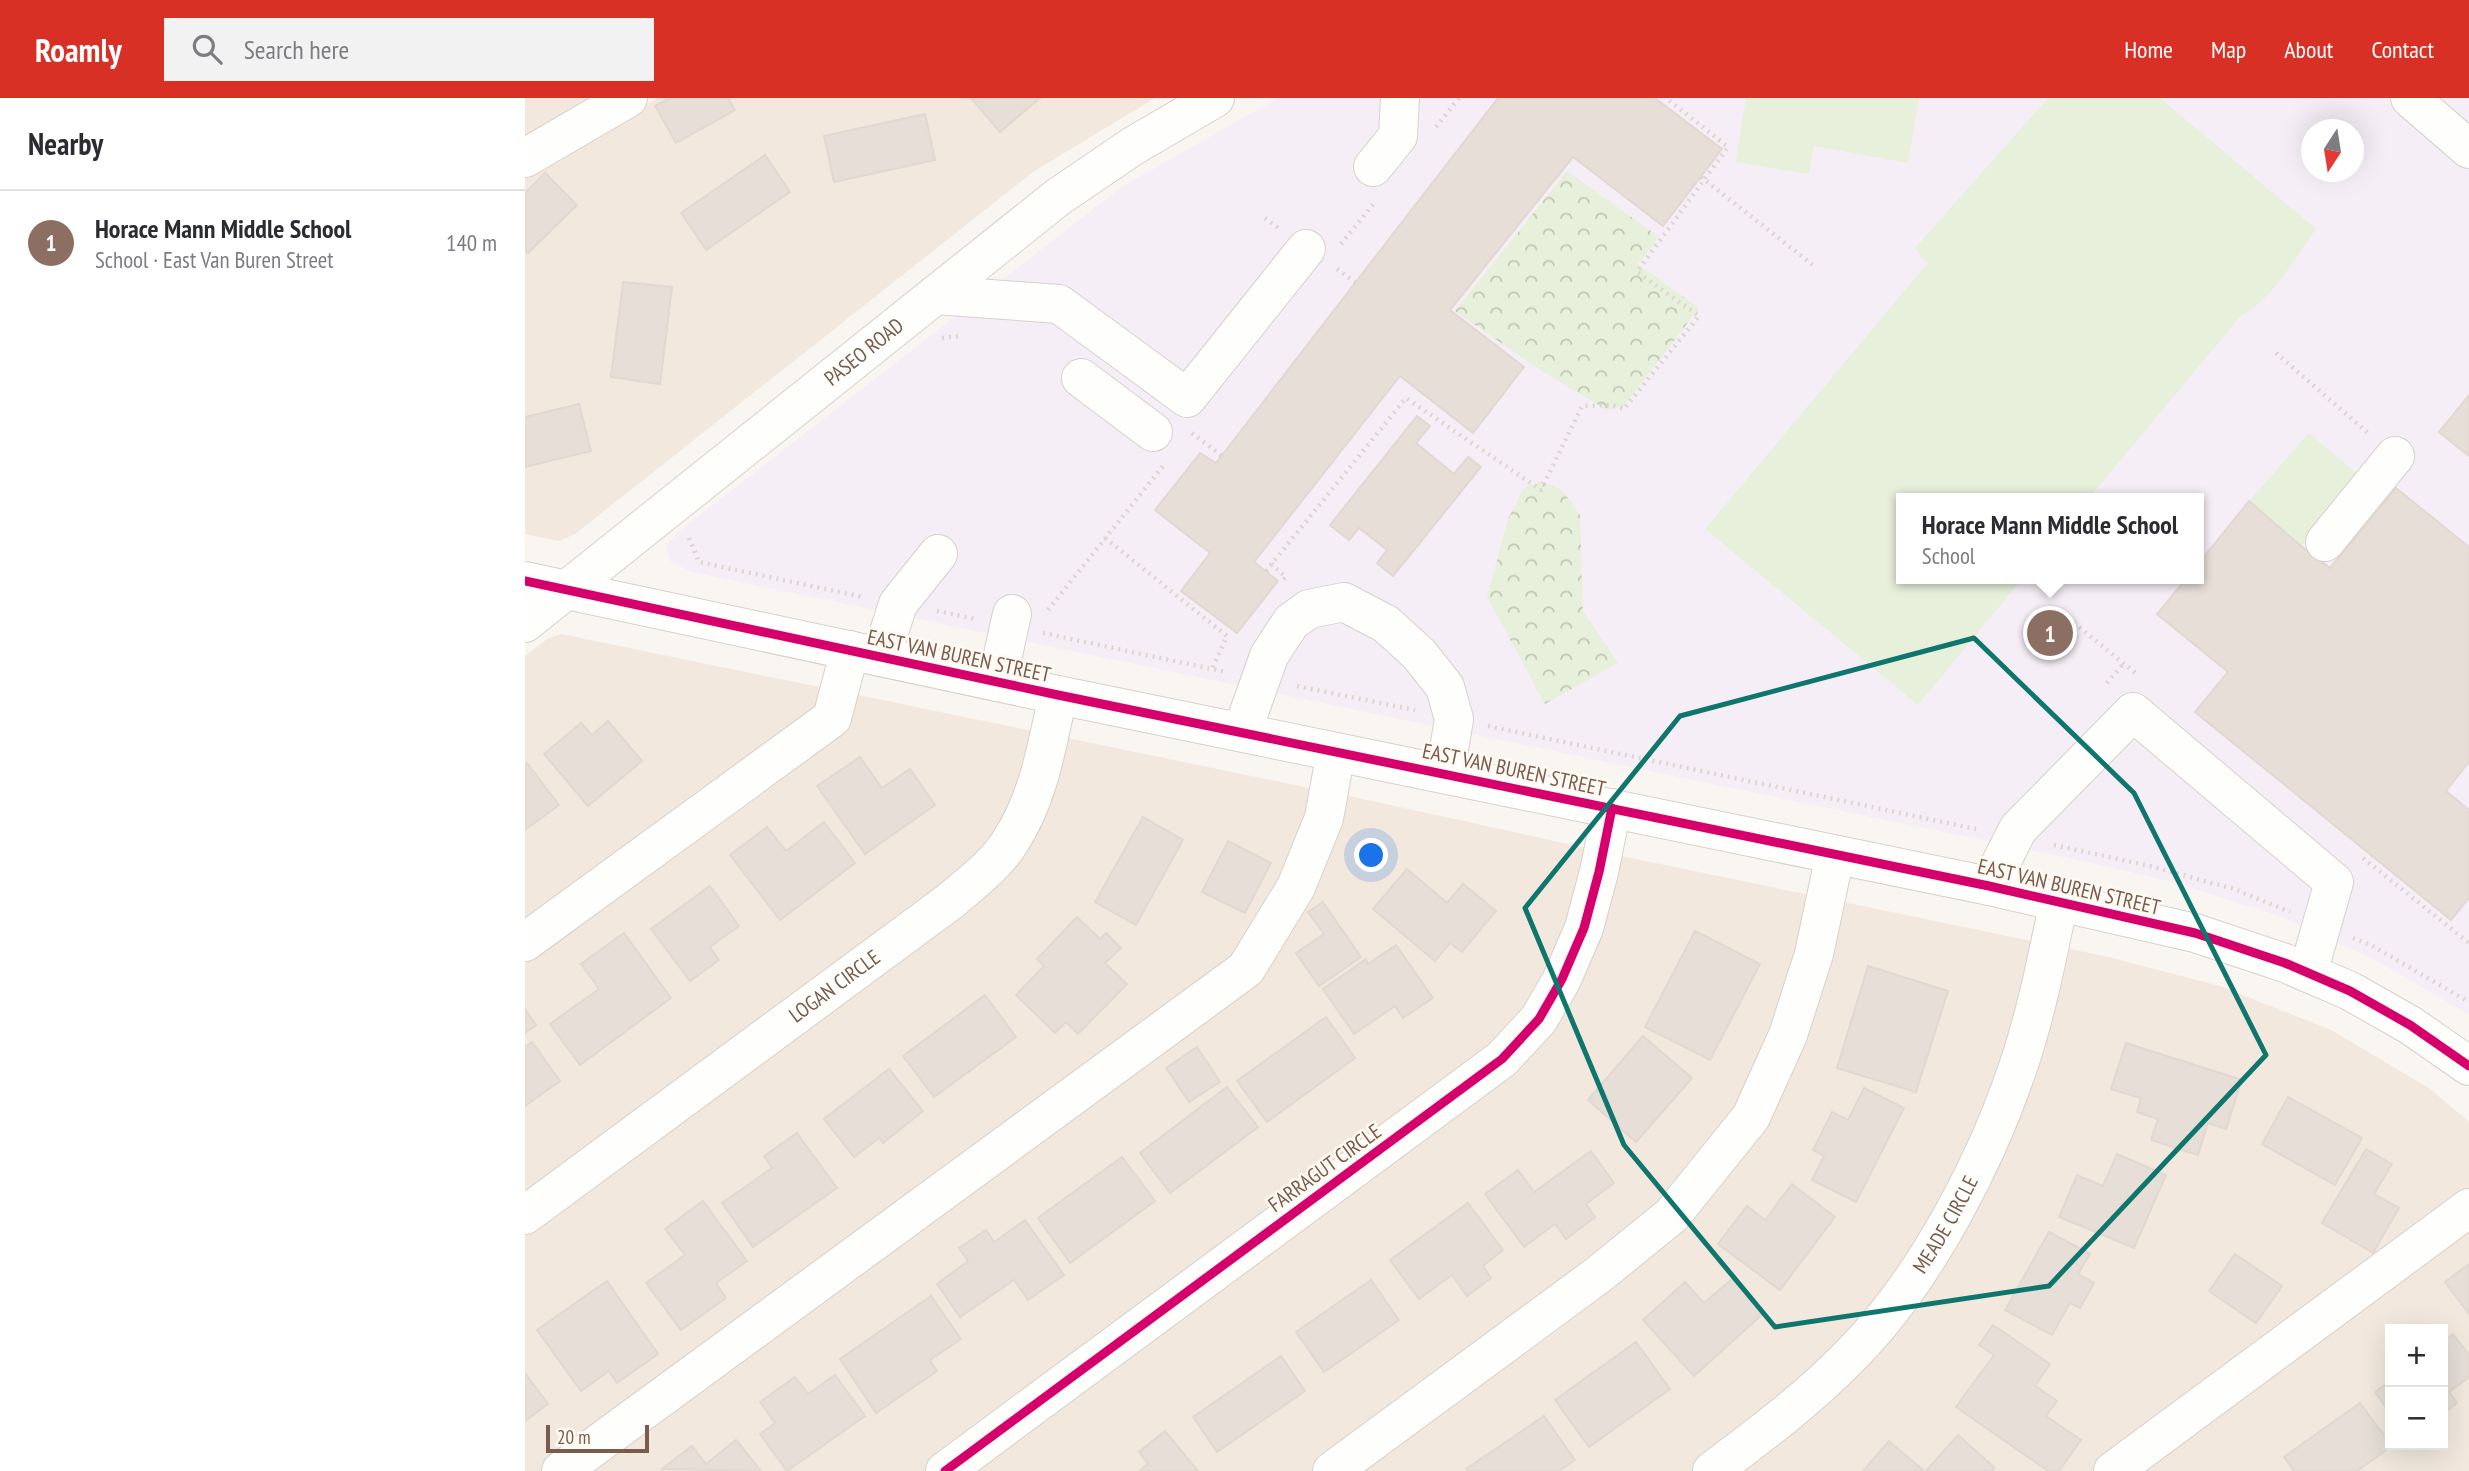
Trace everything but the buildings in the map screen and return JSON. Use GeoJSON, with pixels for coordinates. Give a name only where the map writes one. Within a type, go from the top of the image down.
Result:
{"type":"FeatureCollection","features":[{"type":"Feature","properties":{"kind":"street"},"geometry":{"type":"LineString","coordinates":[[525,158],[628,98]]}},
{"type":"Feature","properties":{"kind":"street","name":"PASEO ROAD"},"geometry":{"type":"LineString","coordinates":[[525,623],[1067,190],[1133,146],[1215,98]]}},
{"type":"Feature","properties":{"kind":"street"},"geometry":{"type":"LineString","coordinates":[[1373,167],[1398,136],[1399,98]]}},
{"type":"Feature","properties":{"kind":"street"},"geometry":{"type":"LineString","coordinates":[[2410,98],[2469,149]]}},
{"type":"Feature","properties":{"kind":"street"},"geometry":{"type":"LineString","coordinates":[[935,295],[1059,304],[1187,398],[1306,249]]}},
{"type":"Feature","properties":{"kind":"street"},"geometry":{"type":"LineString","coordinates":[[1081,378],[1153,432]]}},
{"type":"Feature","properties":{"kind":"street"},"geometry":{"type":"LineString","coordinates":[[2325,542],[2395,456]]}},
{"type":"Feature","properties":{"kind":"street"},"geometry":{"type":"LineString","coordinates":[[525,942],[832,718],[865,653],[898,604],[938,554]]}},
{"type":"Feature","properties":{"kind":"street","name":"EAST VAN BUREN STREET"},"geometry":{"type":"LineString","coordinates":[[525,581],[1058,695],[1989,886],[2195,933],[2308,973],[2350,991],[2410,1025],[2469,1066]]}},
{"type":"Feature","properties":{"kind":"street"},"geometry":{"type":"LineString","coordinates":[[1242,732],[1269,656],[1291,622],[1308,609],[1344,603],[1386,624],[1419,654],[1444,687],[1454,719],[1445,774]]}},
{"type":"Feature","properties":{"kind":"street"},"geometry":{"type":"LineString","coordinates":[[997,682],[1012,614]]}},
{"type":"Feature","properties":{"kind":"street","name":"LOGAN CIRCLE"},"geometry":{"type":"LineString","coordinates":[[525,1215],[949,902],[987,869],[1009,844],[1030,806],[1058,695]]}},
{"type":"Feature","properties":{"kind":"street"},"geometry":{"type":"LineString","coordinates":[[1989,886],[2018,829],[2133,712],[2334,882],[2308,973]]}},
{"type":"Feature","properties":{"kind":"street"},"geometry":{"type":"LineString","coordinates":[[561,1471],[1246,969],[1296,887],[1324,818],[1336,752]]}},
{"type":"Feature","properties":{"kind":"street","name":"FARRAGUT CIRCLE"},"geometry":{"type":"LineString","coordinates":[[945,1471],[1502,1059],[1539,1019],[1562,979],[1584,928],[1612,808]]}},
{"type":"Feature","properties":{"kind":"street"},"geometry":{"type":"LineString","coordinates":[[1332,1471],[1598,1275],[1672,1215],[1751,1117],[1789,1035],[1814,954],[1835,855]]}},
{"type":"Feature","properties":{"kind":"street","name":"MEADE CIRCLE"},"geometry":{"type":"LineString","coordinates":[[1712,1471],[1797,1406],[1851,1355],[1892,1308],[1936,1244],[1971,1179],[2022,1056],[2059,901]]}},
{"type":"Feature","properties":{"kind":"street"},"geometry":{"type":"LineString","coordinates":[[2113,1471],[2469,1208]]}},
{"type":"Feature","properties":{"kind":"path"},"geometry":{"type":"LineString","coordinates":[[1266,571],[1406,398],[1541,490],[1582,406],[1611,405],[1624,409],[1699,316],[1637,272],[1728,147],[1667,98]]}},
{"type":"Feature","properties":{"kind":"path"},"geometry":{"type":"LineString","coordinates":[[1703,179],[1813,265]]}},
{"type":"Feature","properties":{"kind":"path"},"geometry":{"type":"LineString","coordinates":[[2276,353],[2395,456]]}},
{"type":"Feature","properties":{"kind":"path"},"geometry":{"type":"LineString","coordinates":[[1105,538],[1227,636],[1212,668]]}},
{"type":"Feature","properties":{"kind":"path"},"geometry":{"type":"LineString","coordinates":[[2465,939],[2469,934]]}},
{"type":"Feature","properties":{"kind":"highlighted area"},"geometry":{"type":"Polygon","coordinates":[[[1974,638],[2134,793],[2266,1055],[2049,1286],[1775,1327],[1624,1145],[1525,908],[1680,716],[1974,638]]]}},
{"type":"Feature","properties":{"kind":"shaded area"},"geometry":{"type":"Polygon","coordinates":[[[525,98],[595,98],[525,138],[525,98]]]}},
{"type":"Feature","properties":{"kind":"shaded area"},"geometry":{"type":"Polygon","coordinates":[[[657,98],[1155,98],[1033,172],[575,534],[559,541],[525,534],[525,178],[657,98]]]}},
{"type":"Feature","properties":{"kind":"shaded area"},"geometry":{"type":"Polygon","coordinates":[[[1278,98],[2469,98],[2469,1015],[2377,961],[2282,917],[2177,883],[2083,861],[692,572],[671,562],[666,546],[678,532],[1123,186],[1278,98]]]}},
{"type":"Feature","properties":{"kind":"shaded area"},"geometry":{"type":"Polygon","coordinates":[[[561,634],[1349,796],[1636,859],[2104,956],[2220,986],[2331,1030],[2429,1088],[2469,1122],[2469,1471],[525,1471],[525,656],[547,639],[561,634]]]}},
{"type":"Feature","properties":{"kind":"green space"},"geometry":{"type":"Polygon","coordinates":[[[1746,98],[1919,98],[1908,163],[1814,146],[1809,174],[1736,162],[1746,98]]]}},
{"type":"Feature","properties":{"kind":"green space"},"geometry":{"type":"Polygon","coordinates":[[[2048,98],[2160,98],[2316,229],[2273,289],[2240,317],[2093,493],[1896,493],[1896,584],[2018,584],[1918,705],[1705,529],[1927,264],[1915,248],[2048,98]]]}},
{"type":"Feature","properties":{"kind":"green space"},"geometry":{"type":"Polygon","coordinates":[[[1567,171],[1659,237],[1638,264],[1699,308],[1624,406],[1607,410],[1537,368],[1455,311],[1567,171]]]}},
{"type":"Feature","properties":{"kind":"green space"},"geometry":{"type":"Polygon","coordinates":[[[2309,433],[2361,477],[2301,546],[2249,501],[2309,433]]]}},
{"type":"Feature","properties":{"kind":"green space"},"geometry":{"type":"Polygon","coordinates":[[[1541,481],[1562,490],[1580,515],[1583,611],[1618,663],[1545,704],[1487,597],[1508,519],[1523,489],[1541,481]]]}},
{"type":"Feature","properties":{"kind":"cycle path"},"geometry":{"type":"LineString","coordinates":[[525,581],[1058,695],[1989,886],[2195,933],[2285,963],[2350,991],[2410,1025],[2469,1066]]}},
{"type":"Feature","properties":{"kind":"cycle path"},"geometry":{"type":"LineString","coordinates":[[945,1471],[1502,1059],[1539,1019],[1562,979],[1584,928],[1612,808]]}},
{"type":"Feature","properties":{"kind":"place","name":"Horace Mann Middle School"},"geometry":{"type":"Point","coordinates":[2050,633]}}]}
